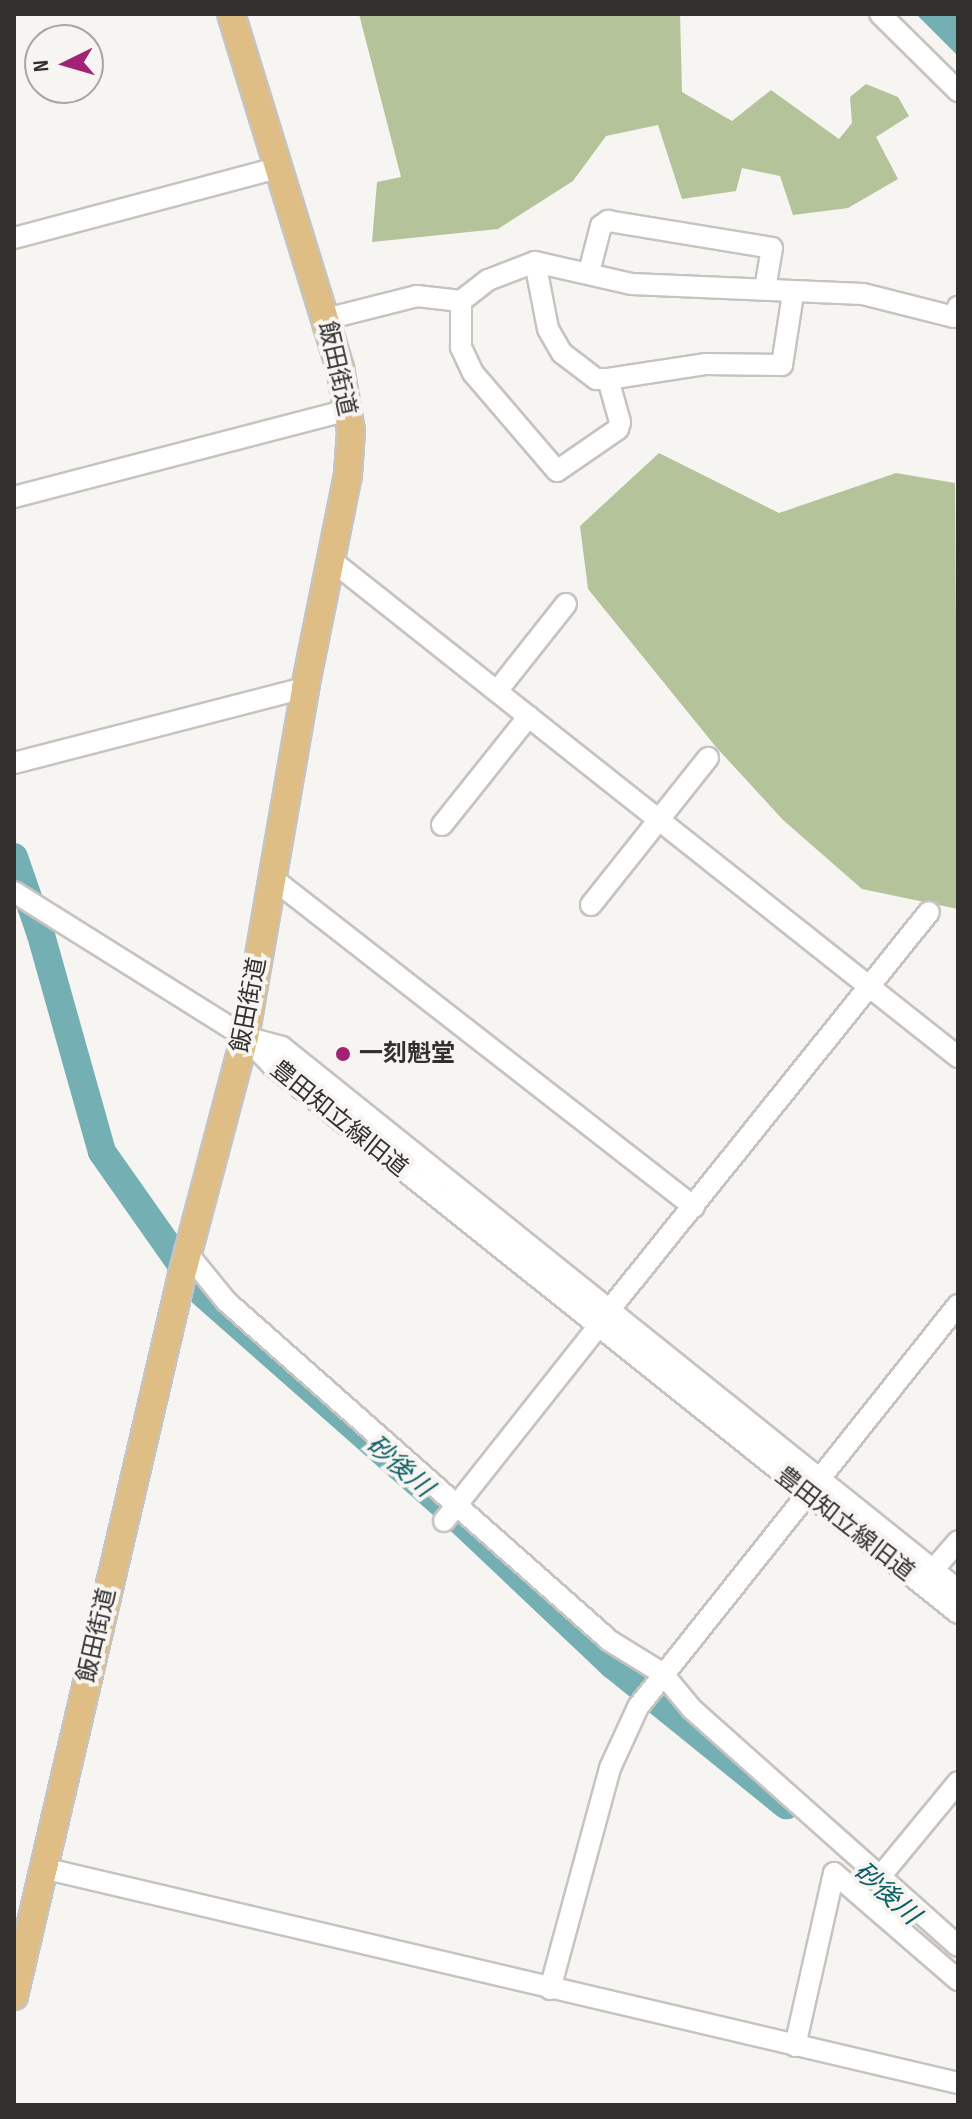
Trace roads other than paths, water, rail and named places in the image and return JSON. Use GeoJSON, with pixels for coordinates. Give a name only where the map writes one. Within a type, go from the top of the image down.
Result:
{"type":"FeatureCollection","features":[{"type":"Feature","properties":{"kind":"main road","name":"飯田街道"},"geometry":{"type":"LineString","coordinates":[[14,1996],[18,1960],[43,1868],[185,1262],[245,1037],[305,688],[348,474],[349,410],[326,319],[231,14]]}},
{"type":"Feature","properties":{"kind":"street"},"geometry":{"type":"LineString","coordinates":[[880,14],[958,91]]}},
{"type":"Feature","properties":{"kind":"street"},"geometry":{"type":"LineString","coordinates":[[14,238],[277,168]]}},
{"type":"Feature","properties":{"kind":"street"},"geometry":{"type":"LineString","coordinates":[[589,272],[601,226],[608,221],[772,248],[765,289]]}},
{"type":"Feature","properties":{"kind":"street"},"geometry":{"type":"LineString","coordinates":[[326,319],[417,296],[461,301],[488,280],[535,262],[632,284],[765,289],[793,294],[863,294],[954,317],[958,307]]}},
{"type":"Feature","properties":{"kind":"street"},"geometry":{"type":"LineString","coordinates":[[535,262],[540,302],[562,353],[596,379],[705,364],[782,365],[793,294]]}},
{"type":"Feature","properties":{"kind":"street"},"geometry":{"type":"LineString","coordinates":[[461,301],[461,347],[473,373],[557,471],[618,429],[608,379]]}},
{"type":"Feature","properties":{"kind":"street"},"geometry":{"type":"LineString","coordinates":[[14,497],[349,410]]}},
{"type":"Feature","properties":{"kind":"street"},"geometry":{"type":"LineString","coordinates":[[331,560],[661,818],[958,1057]]}},
{"type":"Feature","properties":{"kind":"street"},"geometry":{"type":"LineString","coordinates":[[497,691],[566,604]]}},
{"type":"Feature","properties":{"kind":"street"},"geometry":{"type":"LineString","coordinates":[[14,763],[305,688]]}},
{"type":"Feature","properties":{"kind":"street"},"geometry":{"type":"LineString","coordinates":[[442,825],[529,716]]}},
{"type":"Feature","properties":{"kind":"street"},"geometry":{"type":"LineString","coordinates":[[591,905],[708,758]]}},
{"type":"Feature","properties":{"kind":"street"},"geometry":{"type":"LineString","coordinates":[[272,878],[694,1207]]}},
{"type":"Feature","properties":{"kind":"street"},"geometry":{"type":"LineString","coordinates":[[15,892],[245,1037]]}},
{"type":"Feature","properties":{"kind":"street"},"geometry":{"type":"LineString","coordinates":[[610,1309],[929,912]]}},
{"type":"Feature","properties":{"kind":"street","name":"豊田知立線旧道"},"geometry":{"type":"LineString","coordinates":[[245,1037],[282,1047],[610,1309],[958,1613]]}},
{"type":"Feature","properties":{"kind":"street","name":"豊田知立線旧道"},"geometry":{"type":"LineString","coordinates":[[245,1037],[272,1065],[597,1328],[958,1590]]}},
{"type":"Feature","properties":{"kind":"street"},"geometry":{"type":"LineString","coordinates":[[185,1262],[449,1515],[610,1641],[662,1673],[692,1709],[958,1946]]}},
{"type":"Feature","properties":{"kind":"street"},"geometry":{"type":"LineString","coordinates":[[550,1989],[610,1768],[638,1707],[958,1305]]}},
{"type":"Feature","properties":{"kind":"street"},"geometry":{"type":"LineString","coordinates":[[449,1515],[597,1328]]}},
{"type":"Feature","properties":{"kind":"street"},"geometry":{"type":"LineString","coordinates":[[933,1570],[958,1541]]}},
{"type":"Feature","properties":{"kind":"street"},"geometry":{"type":"LineString","coordinates":[[879,1878],[958,1782]]}},
{"type":"Feature","properties":{"kind":"street"},"geometry":{"type":"LineString","coordinates":[[43,1868],[958,2083]]}},
{"type":"Feature","properties":{"kind":"street"},"geometry":{"type":"LineString","coordinates":[[795,2046],[834,1873],[958,1980]]}},
{"type":"Feature","properties":{"kind":"water"},"geometry":{"type":"Polygon","coordinates":[[[916,14],[958,14],[958,56],[916,14]]]}},
{"type":"Feature","properties":{"kind":"waterway","name":"砂後川"},"geometry":{"type":"LineString","coordinates":[[14,857],[41,935],[102,1152],[199,1290],[451,1512],[613,1665],[786,1805]]}},
{"type":"Feature","properties":{"kind":"place","name":"一刻魁堂"},"geometry":{"type":"Point","coordinates":[343,1054]}}]}
